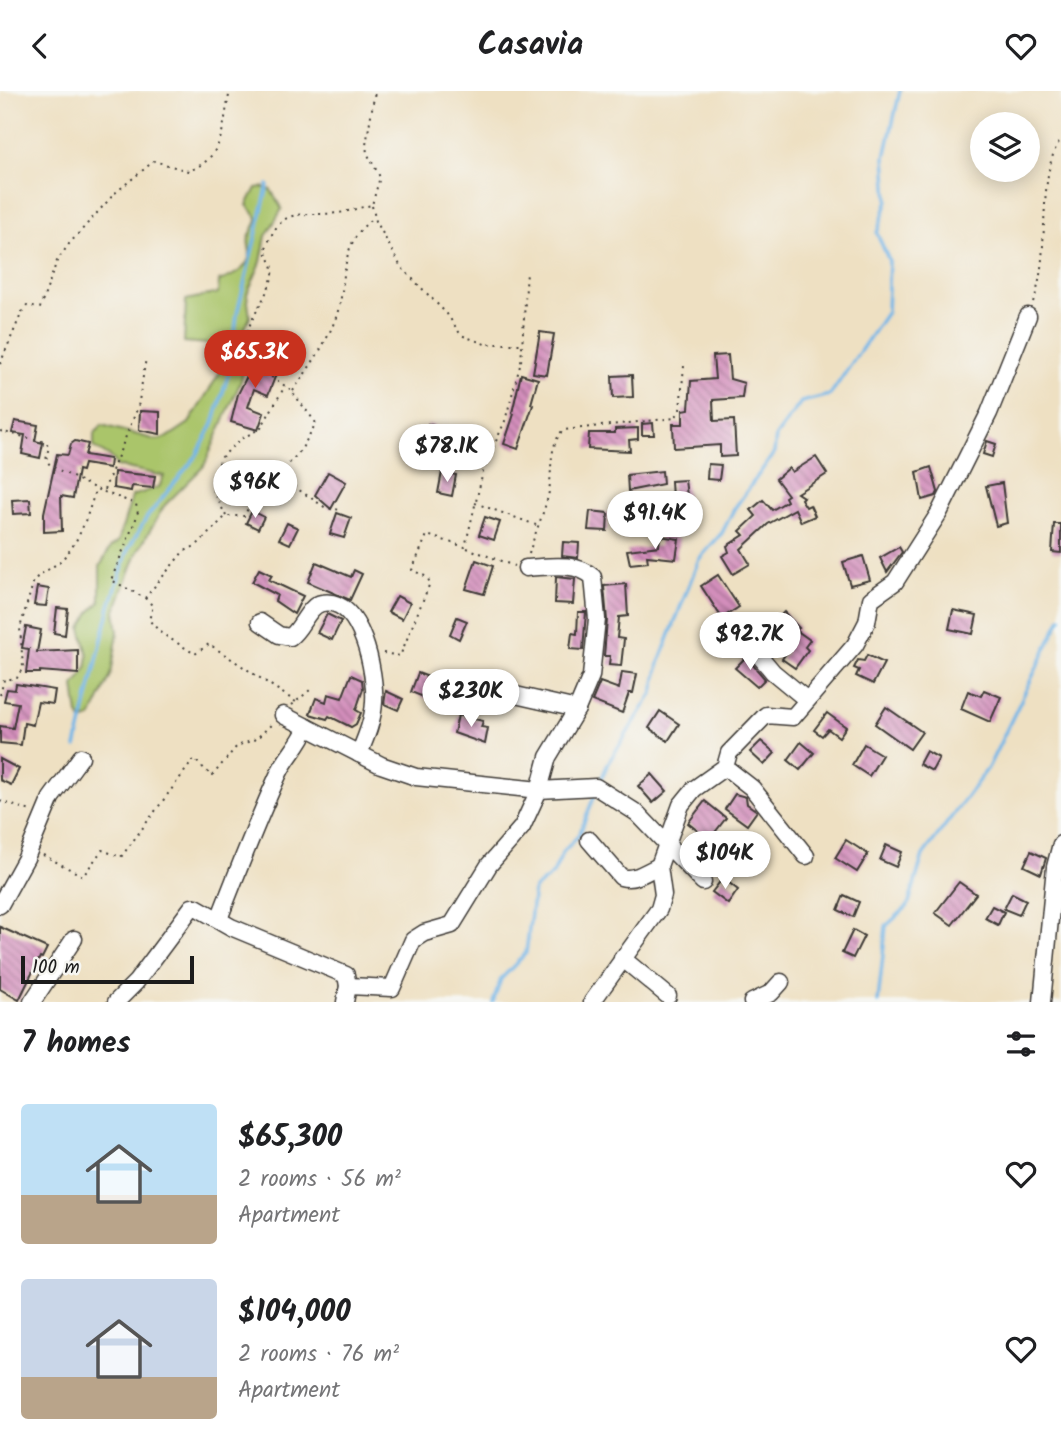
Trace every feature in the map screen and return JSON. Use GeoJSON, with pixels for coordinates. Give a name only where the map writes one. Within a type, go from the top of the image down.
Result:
{"type":"FeatureCollection","features":[{"type":"Feature","properties":{"kind":"street"},"geometry":{"type":"LineString","coordinates":[[592,1002],[659,909],[663,895],[659,866],[681,805],[694,789],[725,767],[729,753],[766,715],[793,717],[855,645],[867,622],[871,599],[895,582],[939,513],[979,435],[1028,316]]}},
{"type":"Feature","properties":{"kind":"street"},"geometry":{"type":"LineString","coordinates":[[116,1002],[136,982],[192,907],[286,951],[339,971],[346,975],[346,994],[392,988],[413,940],[424,933],[452,925],[462,914],[489,865],[522,827],[539,790],[548,757],[577,709],[591,676],[598,609],[593,576],[580,568],[526,568]]}},
{"type":"Feature","properties":{"kind":"street"},"geometry":{"type":"LineString","coordinates":[[260,622],[279,635],[290,637],[299,631],[313,607],[321,603],[332,603],[352,616],[365,648],[374,685],[374,705],[369,732],[359,754]]}},
{"type":"Feature","properties":{"kind":"street"},"geometry":{"type":"LineString","coordinates":[[752,647],[773,672],[807,699]]}},
{"type":"Feature","properties":{"kind":"street"},"geometry":{"type":"LineString","coordinates":[[476,687],[577,709]]}},
{"type":"Feature","properties":{"kind":"street"},"geometry":{"type":"LineString","coordinates":[[283,715],[359,754],[416,777],[539,790],[596,787],[637,813],[703,882]]}},
{"type":"Feature","properties":{"kind":"street"},"geometry":{"type":"LineString","coordinates":[[219,919],[233,875],[271,790],[307,727]]}},
{"type":"Feature","properties":{"kind":"street"},"geometry":{"type":"LineString","coordinates":[[0,905],[29,850],[42,815],[81,757]]}},
{"type":"Feature","properties":{"kind":"street"},"geometry":{"type":"LineString","coordinates":[[725,767],[752,788],[806,856]]}},
{"type":"Feature","properties":{"kind":"street"},"geometry":{"type":"LineString","coordinates":[[589,840],[621,877],[628,879],[659,866]]}},
{"type":"Feature","properties":{"kind":"street"},"geometry":{"type":"LineString","coordinates":[[1042,1002],[1055,867],[1061,844]]}},
{"type":"Feature","properties":{"kind":"street"},"geometry":{"type":"LineString","coordinates":[[32,1002],[74,939]]}},
{"type":"Feature","properties":{"kind":"street"},"geometry":{"type":"LineString","coordinates":[[622,958],[668,996]]}},
{"type":"Feature","properties":{"kind":"street"},"geometry":{"type":"LineString","coordinates":[[752,1002],[771,993],[781,982]]}},
{"type":"Feature","properties":{"kind":"path"},"geometry":{"type":"LineString","coordinates":[[0,364],[22,312],[27,306],[40,307],[57,261],[115,193],[154,161],[188,171],[206,163],[223,138],[230,91]]}},
{"type":"Feature","properties":{"kind":"path"},"geometry":{"type":"LineString","coordinates":[[375,91],[366,145],[367,153],[380,177],[372,205],[401,267],[447,314],[461,335],[485,344],[523,344]]}},
{"type":"Feature","properties":{"kind":"path"},"geometry":{"type":"LineString","coordinates":[[1028,316],[1043,268],[1047,185],[1061,139]]}},
{"type":"Feature","properties":{"kind":"path"},"geometry":{"type":"LineString","coordinates":[[145,598],[183,552],[197,545],[226,516],[244,516],[257,492],[272,476],[279,475],[301,450],[316,423],[293,392],[243,359],[243,343],[251,318],[273,275],[272,261],[266,253],[268,240],[281,221],[289,215],[342,212],[372,205]]}},
{"type":"Feature","properties":{"kind":"path"},"geometry":{"type":"LineString","coordinates":[[293,392],[335,320],[342,271],[353,237],[375,216]]}},
{"type":"Feature","properties":{"kind":"path"},"geometry":{"type":"LineString","coordinates":[[465,547],[484,468],[509,408],[523,344],[527,272]]}},
{"type":"Feature","properties":{"kind":"path"},"geometry":{"type":"LineString","coordinates":[[103,491],[138,407],[146,358]]}},
{"type":"Feature","properties":{"kind":"path"},"geometry":{"type":"LineString","coordinates":[[365,648],[397,657],[405,650],[430,583],[427,577],[412,570],[427,535],[504,563],[526,568],[547,500],[554,446],[559,434],[563,430],[675,418],[680,410],[684,366]]}},
{"type":"Feature","properties":{"kind":"path"},"geometry":{"type":"LineString","coordinates":[[226,516],[213,490],[220,459],[239,440],[261,428],[285,385]]}},
{"type":"Feature","properties":{"kind":"path"},"geometry":{"type":"LineString","coordinates":[[0,431],[45,442],[49,446],[47,463],[96,489],[130,500],[138,509],[112,583],[145,598],[153,606],[149,620],[161,633],[195,655],[209,644],[296,702]]}},
{"type":"Feature","properties":{"kind":"path"},"geometry":{"type":"LineString","coordinates":[[279,475],[326,508],[341,510]]}},
{"type":"Feature","properties":{"kind":"path"},"geometry":{"type":"LineString","coordinates":[[0,695],[4,680],[21,674],[20,628],[34,580],[50,571],[67,554],[85,520],[96,489]]}},
{"type":"Feature","properties":{"kind":"path"},"geometry":{"type":"LineString","coordinates":[[475,503],[537,526]]}},
{"type":"Feature","properties":{"kind":"path"},"geometry":{"type":"LineString","coordinates":[[29,850],[83,876],[102,850],[121,857],[194,759],[212,776],[237,745],[256,739],[310,690]]}},
{"type":"Feature","properties":{"kind":"path"},"geometry":{"type":"LineString","coordinates":[[0,801],[42,815]]}},
{"type":"Feature","properties":{"kind":"green space"},"geometry":{"type":"Polygon","coordinates":[[[256,188],[271,190],[282,209],[266,236],[261,262],[247,294],[250,317],[238,344],[243,372],[241,381],[204,466],[164,506],[137,553],[115,611],[118,632],[111,675],[91,718],[82,721],[78,715],[74,686],[86,669],[88,655],[81,628],[90,612],[100,602],[100,566],[111,547],[118,542],[132,496],[159,487],[164,476],[117,466],[113,459],[94,447],[94,434],[102,425],[156,440],[168,437],[189,423],[222,369],[221,345],[184,342],[186,300],[218,293],[219,281],[234,275],[246,264],[250,253],[249,237],[257,221],[247,205],[256,188]]]}},
{"type":"Feature","properties":{"kind":"building"},"geometry":{"type":"Polygon","coordinates":[[[540,332],[554,334],[547,375],[533,373],[540,332]]]}},
{"type":"Feature","properties":{"kind":"building"},"geometry":{"type":"Polygon","coordinates":[[[254,352],[271,359],[273,355],[282,359],[268,395],[254,389],[248,407],[264,413],[258,430],[231,422],[238,394],[254,362],[250,360],[254,352]]]}},
{"type":"Feature","properties":{"kind":"building"},"geometry":{"type":"Polygon","coordinates":[[[728,355],[730,379],[744,383],[742,398],[713,400],[714,421],[734,420],[736,456],[720,457],[720,445],[674,448],[673,424],[683,424],[683,410],[689,409],[691,381],[715,379],[713,356],[728,355]]]}},
{"type":"Feature","properties":{"kind":"building"},"geometry":{"type":"Polygon","coordinates":[[[521,374],[538,379],[531,404],[533,405],[518,449],[504,444],[514,414],[512,413],[521,374]]]}},
{"type":"Feature","properties":{"kind":"building"},"geometry":{"type":"Polygon","coordinates":[[[632,375],[633,397],[613,398],[612,376],[632,375]]]}},
{"type":"Feature","properties":{"kind":"building"},"geometry":{"type":"Polygon","coordinates":[[[140,411],[160,412],[160,434],[139,430],[140,411]]]}},
{"type":"Feature","properties":{"kind":"building"},"geometry":{"type":"Polygon","coordinates":[[[15,421],[38,425],[35,441],[43,443],[40,458],[22,454],[25,435],[12,433],[15,421]]]}},
{"type":"Feature","properties":{"kind":"building"},"geometry":{"type":"Polygon","coordinates":[[[653,423],[654,435],[642,435],[642,424],[653,423]]]}},
{"type":"Feature","properties":{"kind":"building"},"geometry":{"type":"Polygon","coordinates":[[[428,424],[450,431],[443,450],[421,443],[428,424]]]}},
{"type":"Feature","properties":{"kind":"building"},"geometry":{"type":"Polygon","coordinates":[[[638,428],[638,439],[629,440],[630,451],[588,449],[589,433],[615,433],[615,429],[638,428]]]}},
{"type":"Feature","properties":{"kind":"building"},"geometry":{"type":"Polygon","coordinates":[[[75,441],[88,444],[85,455],[110,459],[109,468],[84,464],[82,471],[78,470],[73,498],[61,496],[62,531],[44,532],[44,513],[57,454],[68,455],[71,444],[75,441]]]}},
{"type":"Feature","properties":{"kind":"building"},"geometry":{"type":"Polygon","coordinates":[[[987,441],[996,444],[992,457],[983,454],[987,441]]]}},
{"type":"Feature","properties":{"kind":"building"},"geometry":{"type":"Polygon","coordinates":[[[816,457],[827,474],[797,493],[803,497],[801,499],[806,507],[810,505],[815,516],[801,522],[795,509],[768,524],[741,549],[750,564],[733,574],[722,556],[729,552],[727,546],[744,535],[740,531],[756,516],[751,510],[763,500],[772,510],[787,501],[785,497],[788,495],[776,479],[789,468],[792,472],[816,457]]]}},
{"type":"Feature","properties":{"kind":"building"},"geometry":{"type":"Polygon","coordinates":[[[708,464],[721,465],[719,480],[707,479],[708,464]]]}},
{"type":"Feature","properties":{"kind":"building"},"geometry":{"type":"Polygon","coordinates":[[[931,467],[938,492],[936,496],[922,500],[917,472],[931,467]]]}},
{"type":"Feature","properties":{"kind":"building"},"geometry":{"type":"Polygon","coordinates":[[[662,471],[663,484],[628,491],[627,475],[662,471]]]}},
{"type":"Feature","properties":{"kind":"building"},"geometry":{"type":"Polygon","coordinates":[[[114,472],[155,476],[153,488],[132,486],[131,491],[113,488],[114,472]]]}},
{"type":"Feature","properties":{"kind":"building"},"geometry":{"type":"Polygon","coordinates":[[[328,472],[346,482],[331,509],[315,495],[328,472]]]}},
{"type":"Feature","properties":{"kind":"building"},"geometry":{"type":"Polygon","coordinates":[[[442,472],[456,475],[452,496],[438,493],[442,472]]]}},
{"type":"Feature","properties":{"kind":"building"},"geometry":{"type":"Polygon","coordinates":[[[685,480],[687,496],[672,498],[671,481],[685,480]]]}},
{"type":"Feature","properties":{"kind":"building"},"geometry":{"type":"Polygon","coordinates":[[[1002,483],[1007,523],[996,526],[986,486],[1002,483]]]}},
{"type":"Feature","properties":{"kind":"building"},"geometry":{"type":"Polygon","coordinates":[[[30,499],[31,513],[13,514],[12,500],[30,499]]]}},
{"type":"Feature","properties":{"kind":"building"},"geometry":{"type":"Polygon","coordinates":[[[649,507],[652,527],[638,529],[635,509],[649,507]]]}},
{"type":"Feature","properties":{"kind":"building"},"geometry":{"type":"Polygon","coordinates":[[[252,511],[264,517],[258,529],[246,523],[252,511]]]}},
{"type":"Feature","properties":{"kind":"building"},"geometry":{"type":"Polygon","coordinates":[[[590,511],[608,513],[607,531],[588,530],[590,511]]]}},
{"type":"Feature","properties":{"kind":"building"},"geometry":{"type":"Polygon","coordinates":[[[337,513],[351,518],[344,538],[330,534],[337,513]]]}},
{"type":"Feature","properties":{"kind":"building"},"geometry":{"type":"Polygon","coordinates":[[[485,517],[500,522],[494,540],[479,535],[485,517]]]}},
{"type":"Feature","properties":{"kind":"building"},"geometry":{"type":"Polygon","coordinates":[[[287,523],[298,528],[290,544],[279,539],[287,523]]]}},
{"type":"Feature","properties":{"kind":"building"},"geometry":{"type":"Polygon","coordinates":[[[1054,524],[1061,524],[1061,553],[1052,552],[1054,524]]]}},
{"type":"Feature","properties":{"kind":"building"},"geometry":{"type":"Polygon","coordinates":[[[660,536],[679,539],[676,559],[647,556],[648,562],[630,564],[627,550],[659,546],[660,536]]]}},
{"type":"Feature","properties":{"kind":"building"},"geometry":{"type":"Polygon","coordinates":[[[563,542],[579,543],[578,558],[562,556],[563,542]]]}},
{"type":"Feature","properties":{"kind":"building"},"geometry":{"type":"Polygon","coordinates":[[[899,547],[902,552],[887,572],[880,558],[899,547]]]}},
{"type":"Feature","properties":{"kind":"building"},"geometry":{"type":"Polygon","coordinates":[[[863,556],[870,580],[850,585],[843,562],[863,556]]]}},
{"type":"Feature","properties":{"kind":"building"},"geometry":{"type":"Polygon","coordinates":[[[476,560],[493,566],[484,594],[466,589],[476,560]]]}},
{"type":"Feature","properties":{"kind":"building"},"geometry":{"type":"Polygon","coordinates":[[[316,562],[351,577],[354,570],[362,574],[350,600],[308,582],[316,562]]]}},
{"type":"Feature","properties":{"kind":"building"},"geometry":{"type":"Polygon","coordinates":[[[259,569],[272,575],[269,580],[303,596],[294,614],[275,601],[277,595],[252,582],[259,569]]]}},
{"type":"Feature","properties":{"kind":"building"},"geometry":{"type":"Polygon","coordinates":[[[718,575],[739,607],[722,618],[701,586],[718,575]]]}},
{"type":"Feature","properties":{"kind":"building"},"geometry":{"type":"Polygon","coordinates":[[[556,577],[575,579],[573,604],[555,603],[556,577]]]}},
{"type":"Feature","properties":{"kind":"building"},"geometry":{"type":"Polygon","coordinates":[[[626,584],[628,616],[619,617],[617,638],[624,639],[621,666],[609,665],[610,656],[604,656],[607,620],[604,586],[626,584]]]}},
{"type":"Feature","properties":{"kind":"building"},"geometry":{"type":"Polygon","coordinates":[[[37,587],[49,589],[46,606],[34,605],[37,587]]]}},
{"type":"Feature","properties":{"kind":"building"},"geometry":{"type":"Polygon","coordinates":[[[397,596],[410,603],[402,619],[388,612],[397,596]]]}},
{"type":"Feature","properties":{"kind":"building"},"geometry":{"type":"Polygon","coordinates":[[[57,608],[68,609],[65,635],[54,633],[57,608]]]}},
{"type":"Feature","properties":{"kind":"building"},"geometry":{"type":"Polygon","coordinates":[[[953,610],[977,615],[973,634],[949,629],[953,610]]]}},
{"type":"Feature","properties":{"kind":"building"},"geometry":{"type":"Polygon","coordinates":[[[578,612],[586,612],[583,650],[570,649],[572,633],[577,634],[578,612]]]}},
{"type":"Feature","properties":{"kind":"building"},"geometry":{"type":"Polygon","coordinates":[[[784,612],[799,628],[796,630],[810,640],[805,647],[808,650],[795,668],[782,659],[787,652],[772,636],[776,632],[770,626],[784,612]]]}},
{"type":"Feature","properties":{"kind":"building"},"geometry":{"type":"Polygon","coordinates":[[[327,614],[341,621],[332,640],[317,633],[327,614]]]}},
{"type":"Feature","properties":{"kind":"building"},"geometry":{"type":"Polygon","coordinates":[[[457,617],[467,621],[459,639],[450,634],[457,617]]]}},
{"type":"Feature","properties":{"kind":"building"},"geometry":{"type":"Polygon","coordinates":[[[26,627],[41,630],[37,652],[78,650],[78,674],[40,671],[26,673],[29,649],[22,648],[26,627]]]}},
{"type":"Feature","properties":{"kind":"building"},"geometry":{"type":"Polygon","coordinates":[[[867,655],[884,663],[873,684],[856,676],[859,670],[854,668],[858,660],[864,661],[867,655]]]}},
{"type":"Feature","properties":{"kind":"building"},"geometry":{"type":"Polygon","coordinates":[[[746,657],[765,679],[757,687],[735,668],[746,657]]]}},
{"type":"Feature","properties":{"kind":"building"},"geometry":{"type":"Polygon","coordinates":[[[622,672],[637,674],[633,693],[629,693],[622,713],[592,701],[600,682],[619,689],[622,672]]]}},
{"type":"Feature","properties":{"kind":"building"},"geometry":{"type":"Polygon","coordinates":[[[418,673],[444,683],[436,702],[411,692],[418,673]]]}},
{"type":"Feature","properties":{"kind":"building"},"geometry":{"type":"Polygon","coordinates":[[[351,675],[362,680],[363,689],[356,710],[361,713],[356,724],[351,727],[329,716],[327,719],[310,714],[316,698],[326,702],[328,694],[342,698],[351,675]]]}},
{"type":"Feature","properties":{"kind":"building"},"geometry":{"type":"Polygon","coordinates":[[[16,684],[55,690],[53,704],[38,702],[33,725],[24,723],[21,745],[0,743],[0,726],[13,728],[18,703],[4,701],[7,689],[15,690],[16,684]]]}},
{"type":"Feature","properties":{"kind":"building"},"geometry":{"type":"Polygon","coordinates":[[[984,690],[1001,697],[990,722],[961,709],[968,691],[981,696],[984,690]]]}},
{"type":"Feature","properties":{"kind":"building"},"geometry":{"type":"Polygon","coordinates":[[[386,691],[403,699],[398,710],[384,704],[386,691]]]}},
{"type":"Feature","properties":{"kind":"building"},"geometry":{"type":"Polygon","coordinates":[[[886,707],[922,732],[910,749],[875,724],[886,707]]]}},
{"type":"Feature","properties":{"kind":"building"},"geometry":{"type":"Polygon","coordinates":[[[660,711],[679,724],[668,741],[649,728],[660,711]]]}},
{"type":"Feature","properties":{"kind":"building"},"geometry":{"type":"Polygon","coordinates":[[[827,713],[846,727],[839,737],[828,729],[822,736],[814,730],[827,713]]]}},
{"type":"Feature","properties":{"kind":"building"},"geometry":{"type":"Polygon","coordinates":[[[458,715],[483,721],[481,727],[488,728],[485,744],[454,733],[458,715]]]}},
{"type":"Feature","properties":{"kind":"building"},"geometry":{"type":"Polygon","coordinates":[[[761,741],[775,753],[764,765],[750,752],[761,741]]]}},
{"type":"Feature","properties":{"kind":"building"},"geometry":{"type":"Polygon","coordinates":[[[801,742],[814,753],[800,770],[788,760],[801,742]]]}},
{"type":"Feature","properties":{"kind":"building"},"geometry":{"type":"Polygon","coordinates":[[[864,744],[882,755],[869,776],[852,765],[864,744]]]}},
{"type":"Feature","properties":{"kind":"building"},"geometry":{"type":"Polygon","coordinates":[[[926,751],[939,758],[932,771],[919,764],[926,751]]]}},
{"type":"Feature","properties":{"kind":"building"},"geometry":{"type":"Polygon","coordinates":[[[0,759],[19,769],[11,785],[0,780],[0,759]]]}},
{"type":"Feature","properties":{"kind":"building"},"geometry":{"type":"Polygon","coordinates":[[[652,774],[667,791],[653,803],[638,786],[652,774]]]}},
{"type":"Feature","properties":{"kind":"building"},"geometry":{"type":"Polygon","coordinates":[[[735,794],[746,797],[747,804],[757,811],[747,825],[725,809],[735,794]]]}},
{"type":"Feature","properties":{"kind":"building"},"geometry":{"type":"Polygon","coordinates":[[[705,801],[726,818],[709,840],[688,823],[705,801]]]}},
{"type":"Feature","properties":{"kind":"building"},"geometry":{"type":"Polygon","coordinates":[[[846,840],[868,854],[857,872],[835,858],[846,840]]]}},
{"type":"Feature","properties":{"kind":"building"},"geometry":{"type":"Polygon","coordinates":[[[886,845],[902,852],[896,867],[880,860],[886,845]]]}},
{"type":"Feature","properties":{"kind":"building"},"geometry":{"type":"Polygon","coordinates":[[[1031,851],[1046,858],[1041,874],[1024,866],[1031,851]]]}},
{"type":"Feature","properties":{"kind":"building"},"geometry":{"type":"Polygon","coordinates":[[[723,878],[738,890],[728,904],[712,892],[723,878]]]}},
{"type":"Feature","properties":{"kind":"building"},"geometry":{"type":"Polygon","coordinates":[[[959,882],[976,894],[952,925],[935,913],[959,882]]]}},
{"type":"Feature","properties":{"kind":"building"},"geometry":{"type":"Polygon","coordinates":[[[1012,893],[1026,900],[1019,915],[1004,909],[1012,893]]]}},
{"type":"Feature","properties":{"kind":"building"},"geometry":{"type":"Polygon","coordinates":[[[844,895],[859,902],[853,917],[838,910],[844,895]]]}},
{"type":"Feature","properties":{"kind":"building"},"geometry":{"type":"Polygon","coordinates":[[[992,906],[1004,912],[998,925],[985,918],[992,906]]]}},
{"type":"Feature","properties":{"kind":"building"},"geometry":{"type":"Polygon","coordinates":[[[0,927],[47,948],[19,1000],[0,989],[0,927]]]}},
{"type":"Feature","properties":{"kind":"building"},"geometry":{"type":"Polygon","coordinates":[[[853,930],[864,936],[853,958],[842,953],[853,930]]]}},
{"type":"Feature","properties":{"kind":"waterway"},"geometry":{"type":"LineString","coordinates":[[599,785],[608,763],[653,693],[659,663],[699,559],[722,533],[734,509],[774,453],[776,436],[801,402],[830,395],[887,312],[889,261],[877,233],[888,200],[885,157],[900,91]]}},
{"type":"Feature","properties":{"kind":"waterway"},"geometry":{"type":"LineString","coordinates":[[76,747],[110,606],[128,550],[147,517],[197,455],[213,424],[231,366],[237,314],[268,185]]}},
{"type":"Feature","properties":{"kind":"waterway"},"geometry":{"type":"LineString","coordinates":[[878,1002],[886,926],[908,906],[923,855],[988,768],[1061,618]]}},
{"type":"Feature","properties":{"kind":"waterway"},"geometry":{"type":"LineString","coordinates":[[493,1002],[501,979],[526,953],[534,889],[553,874],[563,852],[579,835],[596,792]]}}]}
